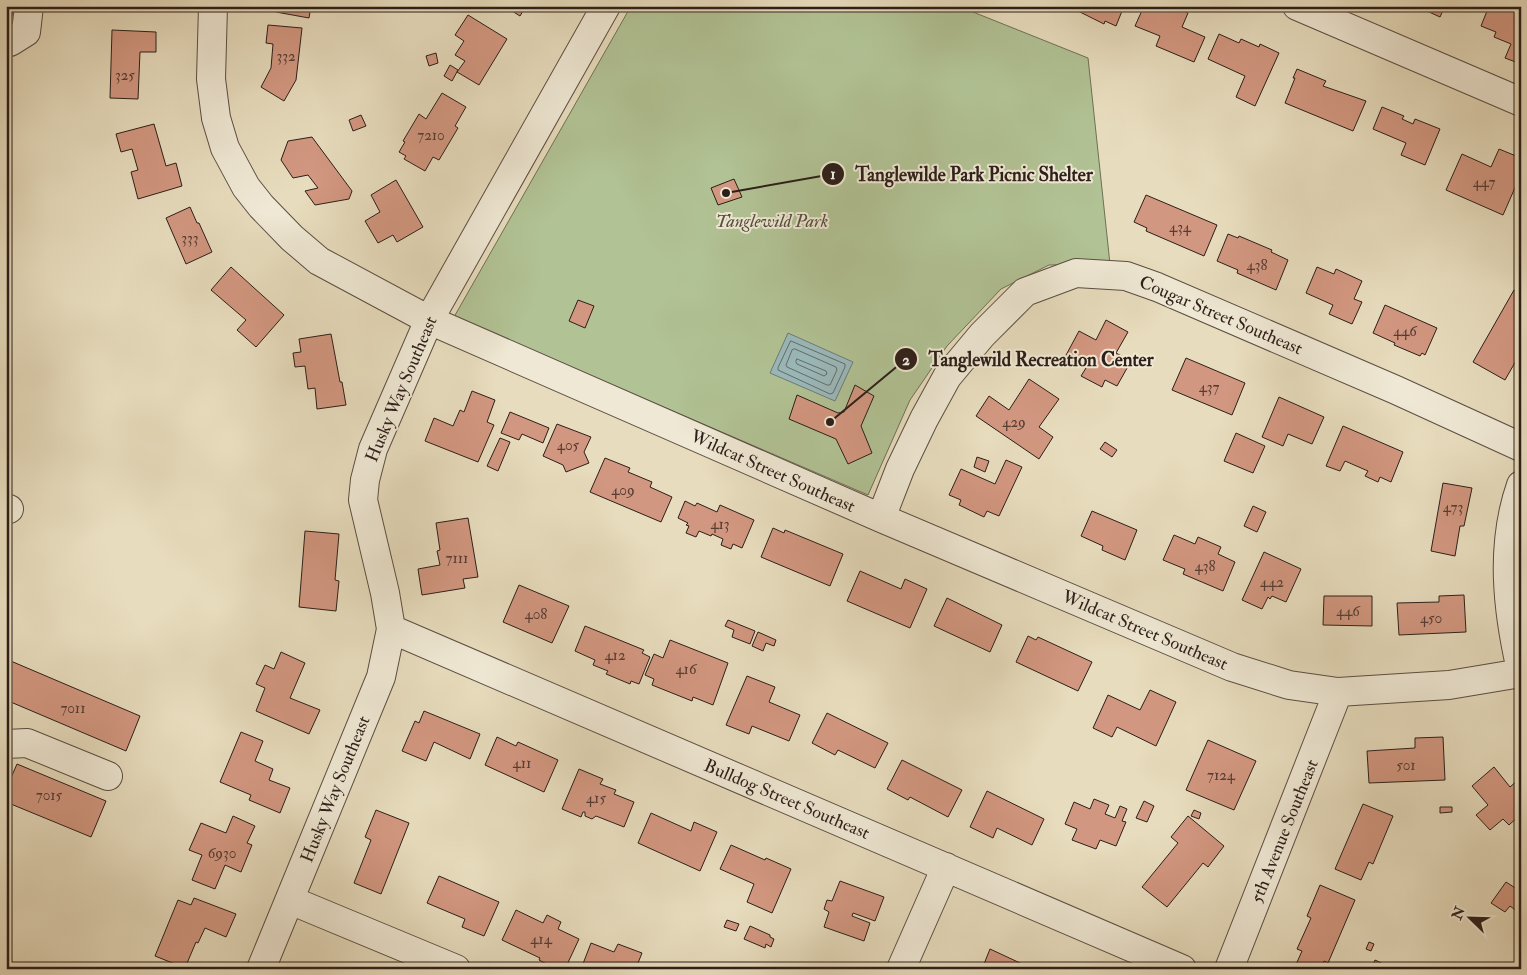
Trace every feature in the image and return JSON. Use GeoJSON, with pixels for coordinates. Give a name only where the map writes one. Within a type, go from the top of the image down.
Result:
{"type":"FeatureCollection","features":[{"type":"Feature","properties":{"kind":"street"},"geometry":{"type":"LineString","coordinates":[[6,41],[10,42],[26,32],[30,6]]}},
{"type":"Feature","properties":{"kind":"street","name":"Wildcat Street Southeast"},"geometry":{"type":"LineString","coordinates":[[213,6],[211,79],[216,118],[225,148],[246,187],[261,206],[292,238],[319,260],[429,320],[881,518],[1232,667],[1289,685],[1338,692],[1449,685],[1521,671]]}},
{"type":"Feature","properties":{"kind":"street","name":"Husky Way Southeast"},"geometry":{"type":"LineString","coordinates":[[261,969],[382,677],[391,629],[385,592],[363,500],[365,480],[373,449],[429,320],[606,6]]}},
{"type":"Feature","properties":{"kind":"street"},"geometry":{"type":"LineString","coordinates":[[1297,6],[1521,102]]}},
{"type":"Feature","properties":{"kind":"street","name":"Cougar Street Southeast"},"geometry":{"type":"LineString","coordinates":[[881,518],[900,469],[947,376],[982,335],[1025,292],[1076,274],[1126,276],[1157,287],[1396,390],[1521,447]]}},
{"type":"Feature","properties":{"kind":"street"},"geometry":{"type":"LineString","coordinates":[[1521,485],[1512,524],[1507,573],[1512,633],[1521,671]]}},
{"type":"Feature","properties":{"kind":"street","name":"Bulldog Street Southeast"},"geometry":{"type":"LineString","coordinates":[[391,629],[1182,969]]}},
{"type":"Feature","properties":{"kind":"street","name":"5th Avenue Southeast"},"geometry":{"type":"LineString","coordinates":[[1228,969],[1338,692]]}},
{"type":"Feature","properties":{"kind":"street"},"geometry":{"type":"LineString","coordinates":[[6,744],[27,743],[108,776]]}},
{"type":"Feature","properties":{"kind":"street"},"geometry":{"type":"LineString","coordinates":[[901,969],[946,867]]}},
{"type":"Feature","properties":{"kind":"street"},"geometry":{"type":"LineString","coordinates":[[290,900],[456,969]]}},
{"type":"Feature","properties":{"kind":"green space","name":"Tanglewild Park"},"geometry":{"type":"Polygon","coordinates":[[[631,6],[958,6],[1088,58],[1110,264],[1049,265],[1001,289],[947,346],[910,400],[868,495],[454,317],[631,6]]]}},
{"type":"Feature","properties":{"kind":"water"},"geometry":{"type":"Polygon","coordinates":[[[788,333],[853,362],[835,401],[770,373],[788,333]]]}},
{"type":"Feature","properties":{"kind":"building"},"geometry":{"type":"Polygon","coordinates":[[[6,6],[13,6],[11,23],[6,22],[6,6]]]}},
{"type":"Feature","properties":{"kind":"building"},"geometry":{"type":"Polygon","coordinates":[[[121,6],[147,6],[147,10],[121,6]]]}},
{"type":"Feature","properties":{"kind":"building"},"geometry":{"type":"Polygon","coordinates":[[[277,6],[311,6],[309,18],[276,12],[277,6]]]}},
{"type":"Feature","properties":{"kind":"building"},"geometry":{"type":"Polygon","coordinates":[[[504,6],[526,6],[520,16],[504,6]]]}},
{"type":"Feature","properties":{"kind":"building"},"geometry":{"type":"Polygon","coordinates":[[[1068,6],[1124,6],[1116,26],[1105,21],[1104,24],[1068,6]]]}},
{"type":"Feature","properties":{"kind":"building"},"geometry":{"type":"Polygon","coordinates":[[[1144,6],[1162,6],[1166,8],[1167,6],[1172,6],[1188,13],[1182,27],[1205,37],[1194,62],[1156,46],[1160,36],[1135,26],[1144,6]]]}},
{"type":"Feature","properties":{"kind":"building"},"geometry":{"type":"Polygon","coordinates":[[[1416,6],[1445,6],[1440,17],[1416,6]]]}},
{"type":"Feature","properties":{"kind":"building"},"geometry":{"type":"Polygon","coordinates":[[[1489,6],[1510,6],[1521,11],[1521,64],[1505,58],[1511,44],[1494,37],[1496,32],[1481,26],[1489,6]]]}},
{"type":"Feature","properties":{"kind":"building"},"geometry":{"type":"Polygon","coordinates":[[[468,15],[507,39],[479,85],[457,72],[465,61],[455,55],[464,41],[455,35],[468,15]]]}},
{"type":"Feature","properties":{"kind":"building"},"geometry":{"type":"Polygon","coordinates":[[[268,25],[302,28],[296,80],[284,101],[261,87],[271,68],[273,44],[266,43],[268,25]]]}},
{"type":"Feature","properties":{"kind":"building"},"geometry":{"type":"Polygon","coordinates":[[[112,30],[156,32],[156,52],[140,52],[138,99],[110,98],[112,30]]]}},
{"type":"Feature","properties":{"kind":"building"},"geometry":{"type":"Polygon","coordinates":[[[1219,34],[1239,43],[1241,39],[1259,47],[1260,44],[1279,53],[1255,106],[1236,97],[1245,76],[1208,59],[1219,34]]]}},
{"type":"Feature","properties":{"kind":"building"},"geometry":{"type":"Polygon","coordinates":[[[436,53],[438,63],[429,66],[426,56],[436,53]]]}},
{"type":"Feature","properties":{"kind":"building"},"geometry":{"type":"Polygon","coordinates":[[[450,65],[458,70],[452,81],[444,76],[450,65]]]}},
{"type":"Feature","properties":{"kind":"building"},"geometry":{"type":"Polygon","coordinates":[[[1297,69],[1326,81],[1323,86],[1366,101],[1353,131],[1285,103],[1297,69]]]}},
{"type":"Feature","properties":{"kind":"building"},"geometry":{"type":"Polygon","coordinates":[[[442,93],[466,107],[455,126],[458,128],[439,160],[433,157],[425,171],[404,159],[406,156],[399,152],[405,142],[403,141],[419,114],[426,119],[442,93]]]}},
{"type":"Feature","properties":{"kind":"building"},"geometry":{"type":"Polygon","coordinates":[[[1382,107],[1404,116],[1402,119],[1413,124],[1415,119],[1440,129],[1425,165],[1401,155],[1406,143],[1373,129],[1382,107]]]}},
{"type":"Feature","properties":{"kind":"building"},"geometry":{"type":"Polygon","coordinates":[[[361,115],[366,126],[353,131],[349,120],[361,115]]]}},
{"type":"Feature","properties":{"kind":"building"},"geometry":{"type":"Polygon","coordinates":[[[154,124],[166,166],[176,163],[182,186],[138,199],[131,172],[138,170],[132,149],[121,152],[116,134],[154,124]]]}},
{"type":"Feature","properties":{"kind":"building"},"geometry":{"type":"Polygon","coordinates":[[[312,137],[352,191],[349,199],[315,205],[305,191],[318,188],[308,175],[293,178],[281,160],[288,141],[312,137]]]}},
{"type":"Feature","properties":{"kind":"building"},"geometry":{"type":"Polygon","coordinates":[[[1499,149],[1521,158],[1521,174],[1503,215],[1446,190],[1462,154],[1491,167],[1499,149]]]}},
{"type":"Feature","properties":{"kind":"building"},"geometry":{"type":"Polygon","coordinates":[[[734,179],[742,197],[718,205],[711,188],[734,179]]]}},
{"type":"Feature","properties":{"kind":"building"},"geometry":{"type":"Polygon","coordinates":[[[396,180],[423,227],[397,242],[393,235],[378,243],[365,221],[380,212],[371,195],[396,180]]]}},
{"type":"Feature","properties":{"kind":"building"},"geometry":{"type":"Polygon","coordinates":[[[1146,195],[1217,225],[1204,256],[1146,231],[1147,228],[1134,222],[1146,195]]]}},
{"type":"Feature","properties":{"kind":"building"},"geometry":{"type":"Polygon","coordinates":[[[190,207],[212,252],[186,264],[166,218],[190,207]]]}},
{"type":"Feature","properties":{"kind":"building"},"geometry":{"type":"Polygon","coordinates":[[[1228,234],[1238,238],[1239,236],[1272,250],[1271,252],[1288,260],[1276,290],[1237,273],[1238,270],[1217,261],[1228,234]]]}},
{"type":"Feature","properties":{"kind":"building"},"geometry":{"type":"Polygon","coordinates":[[[231,267],[284,315],[256,347],[237,330],[246,320],[211,290],[231,267]]]}},
{"type":"Feature","properties":{"kind":"building"},"geometry":{"type":"Polygon","coordinates":[[[1317,267],[1334,274],[1336,269],[1362,281],[1354,299],[1362,302],[1352,324],[1329,314],[1333,305],[1306,293],[1317,267]]]}},
{"type":"Feature","properties":{"kind":"building"},"geometry":{"type":"Polygon","coordinates":[[[1514,290],[1521,294],[1521,352],[1505,380],[1473,362],[1514,290]]]}},
{"type":"Feature","properties":{"kind":"building"},"geometry":{"type":"Polygon","coordinates":[[[578,300],[594,306],[585,328],[569,321],[578,300]]]}},
{"type":"Feature","properties":{"kind":"building"},"geometry":{"type":"Polygon","coordinates":[[[1385,305],[1437,328],[1425,355],[1422,353],[1420,356],[1394,345],[1395,343],[1373,333],[1385,305]]]}},
{"type":"Feature","properties":{"kind":"building"},"geometry":{"type":"Polygon","coordinates":[[[1106,320],[1128,332],[1116,353],[1131,361],[1117,386],[1105,380],[1102,387],[1081,376],[1086,368],[1065,357],[1079,331],[1096,340],[1106,320]]]}},
{"type":"Feature","properties":{"kind":"building"},"geometry":{"type":"Polygon","coordinates":[[[331,334],[346,405],[317,409],[315,388],[308,389],[305,366],[295,367],[293,353],[301,352],[299,339],[331,334]]]}},
{"type":"Feature","properties":{"kind":"building"},"geometry":{"type":"Polygon","coordinates":[[[1186,358],[1245,383],[1232,415],[1172,390],[1186,358]]]}},
{"type":"Feature","properties":{"kind":"building"},"geometry":{"type":"Polygon","coordinates":[[[1029,379],[1059,399],[1039,427],[1053,437],[1039,459],[976,416],[989,396],[1009,410],[1029,379]]]}},
{"type":"Feature","properties":{"kind":"building"},"geometry":{"type":"Polygon","coordinates":[[[855,385],[874,396],[861,426],[872,453],[848,464],[836,439],[789,419],[797,395],[838,413],[844,412],[855,385]]]}},
{"type":"Feature","properties":{"kind":"building"},"geometry":{"type":"Polygon","coordinates":[[[472,391],[495,400],[487,422],[494,425],[478,462],[425,441],[434,418],[453,426],[460,410],[464,412],[472,391]]]}},
{"type":"Feature","properties":{"kind":"building"},"geometry":{"type":"Polygon","coordinates":[[[1279,397],[1324,417],[1312,444],[1288,434],[1283,446],[1262,437],[1279,397]]]}},
{"type":"Feature","properties":{"kind":"building"},"geometry":{"type":"Polygon","coordinates":[[[510,412],[549,428],[543,443],[522,434],[519,440],[501,433],[510,412]]]}},
{"type":"Feature","properties":{"kind":"building"},"geometry":{"type":"Polygon","coordinates":[[[557,424],[591,437],[584,452],[589,463],[566,472],[563,465],[543,456],[557,424]]]}},
{"type":"Feature","properties":{"kind":"building"},"geometry":{"type":"Polygon","coordinates":[[[1343,426],[1403,452],[1391,482],[1380,477],[1378,482],[1365,476],[1368,471],[1345,461],[1340,471],[1326,466],[1343,426]]]}},
{"type":"Feature","properties":{"kind":"building"},"geometry":{"type":"Polygon","coordinates":[[[1236,433],[1265,446],[1253,473],[1224,461],[1236,433]]]}},
{"type":"Feature","properties":{"kind":"building"},"geometry":{"type":"Polygon","coordinates":[[[500,438],[510,442],[498,471],[487,466],[500,438]]]}},
{"type":"Feature","properties":{"kind":"building"},"geometry":{"type":"Polygon","coordinates":[[[1105,442],[1117,450],[1112,457],[1100,449],[1105,442]]]}},
{"type":"Feature","properties":{"kind":"building"},"geometry":{"type":"Polygon","coordinates":[[[977,457],[989,461],[985,472],[974,467],[977,457]]]}},
{"type":"Feature","properties":{"kind":"building"},"geometry":{"type":"Polygon","coordinates":[[[605,458],[630,468],[628,472],[652,482],[650,487],[672,497],[661,522],[590,492],[605,458]]]}},
{"type":"Feature","properties":{"kind":"building"},"geometry":{"type":"Polygon","coordinates":[[[1006,460],[1022,467],[999,516],[987,511],[984,517],[959,505],[961,500],[949,495],[961,469],[995,484],[1006,460]]]}},
{"type":"Feature","properties":{"kind":"building"},"geometry":{"type":"Polygon","coordinates":[[[1443,483],[1472,488],[1464,526],[1460,526],[1455,556],[1431,551],[1443,483]]]}},
{"type":"Feature","properties":{"kind":"building"},"geometry":{"type":"Polygon","coordinates":[[[685,501],[695,506],[697,503],[717,512],[720,505],[754,520],[742,548],[733,544],[731,549],[721,545],[723,539],[712,534],[711,536],[699,531],[696,537],[686,533],[689,526],[686,525],[688,523],[678,518],[685,501]]]}},
{"type":"Feature","properties":{"kind":"building"},"geometry":{"type":"Polygon","coordinates":[[[1253,506],[1266,512],[1257,532],[1244,526],[1253,506]]]}},
{"type":"Feature","properties":{"kind":"building"},"geometry":{"type":"Polygon","coordinates":[[[1092,511],[1137,530],[1125,560],[1102,550],[1103,546],[1081,536],[1092,511]]]}},
{"type":"Feature","properties":{"kind":"building"},"geometry":{"type":"Polygon","coordinates":[[[468,518],[478,577],[463,579],[465,588],[422,595],[418,569],[440,565],[437,551],[440,550],[436,523],[468,518]]]}},
{"type":"Feature","properties":{"kind":"building"},"geometry":{"type":"Polygon","coordinates":[[[773,528],[784,533],[785,530],[843,554],[830,586],[761,557],[773,528]]]}},
{"type":"Feature","properties":{"kind":"building"},"geometry":{"type":"Polygon","coordinates":[[[305,531],[339,534],[335,580],[339,581],[336,611],[299,607],[305,531]]]}},
{"type":"Feature","properties":{"kind":"building"},"geometry":{"type":"Polygon","coordinates":[[[1174,535],[1195,544],[1198,537],[1221,547],[1218,554],[1235,562],[1223,591],[1183,574],[1185,569],[1163,560],[1174,535]]]}},
{"type":"Feature","properties":{"kind":"building"},"geometry":{"type":"Polygon","coordinates":[[[1264,552],[1301,569],[1286,602],[1272,596],[1270,599],[1268,597],[1262,609],[1242,600],[1264,552]]]}},
{"type":"Feature","properties":{"kind":"building"},"geometry":{"type":"Polygon","coordinates":[[[860,571],[901,589],[905,579],[927,589],[910,628],[847,601],[860,571]]]}},
{"type":"Feature","properties":{"kind":"building"},"geometry":{"type":"Polygon","coordinates":[[[519,585],[569,606],[552,643],[503,622],[519,585]]]}},
{"type":"Feature","properties":{"kind":"building"},"geometry":{"type":"Polygon","coordinates":[[[1464,595],[1466,632],[1399,635],[1397,603],[1439,602],[1439,596],[1464,595]]]}},
{"type":"Feature","properties":{"kind":"building"},"geometry":{"type":"Polygon","coordinates":[[[1324,596],[1372,596],[1372,626],[1323,625],[1324,596]]]}},
{"type":"Feature","properties":{"kind":"building"},"geometry":{"type":"Polygon","coordinates":[[[947,598],[1002,625],[990,652],[934,626],[947,598]]]}},
{"type":"Feature","properties":{"kind":"building"},"geometry":{"type":"Polygon","coordinates":[[[728,620],[755,631],[750,644],[732,637],[734,630],[725,626],[728,620]]]}},
{"type":"Feature","properties":{"kind":"building"},"geometry":{"type":"Polygon","coordinates":[[[585,626],[644,650],[642,653],[650,657],[639,684],[631,681],[630,684],[606,674],[608,671],[593,665],[595,660],[575,651],[585,626]]]}},
{"type":"Feature","properties":{"kind":"building"},"geometry":{"type":"Polygon","coordinates":[[[758,632],[776,640],[774,646],[766,643],[763,651],[752,646],[758,632]]]}},
{"type":"Feature","properties":{"kind":"building"},"geometry":{"type":"Polygon","coordinates":[[[1028,636],[1036,640],[1038,637],[1092,662],[1078,691],[1016,662],[1028,636]]]}},
{"type":"Feature","properties":{"kind":"building"},"geometry":{"type":"Polygon","coordinates":[[[670,640],[728,663],[713,705],[693,697],[692,701],[652,685],[654,679],[645,675],[654,654],[663,658],[670,640]]]}},
{"type":"Feature","properties":{"kind":"building"},"geometry":{"type":"Polygon","coordinates":[[[281,652],[305,663],[290,698],[320,710],[309,734],[256,711],[265,688],[256,684],[265,665],[274,669],[281,652]]]}},
{"type":"Feature","properties":{"kind":"building"},"geometry":{"type":"Polygon","coordinates":[[[6,659],[140,716],[126,751],[6,700],[6,659]]]}},
{"type":"Feature","properties":{"kind":"building"},"geometry":{"type":"Polygon","coordinates":[[[747,676],[775,687],[769,702],[800,715],[789,741],[752,726],[749,734],[726,725],[747,676]]]}},
{"type":"Feature","properties":{"kind":"building"},"geometry":{"type":"Polygon","coordinates":[[[1150,690],[1176,702],[1156,746],[1117,727],[1112,737],[1093,728],[1108,695],[1140,710],[1150,690]]]}},
{"type":"Feature","properties":{"kind":"building"},"geometry":{"type":"Polygon","coordinates":[[[424,711],[480,734],[470,759],[434,742],[426,761],[402,751],[415,721],[419,723],[424,711]]]}},
{"type":"Feature","properties":{"kind":"building"},"geometry":{"type":"Polygon","coordinates":[[[827,713],[888,743],[875,768],[838,750],[835,755],[812,743],[827,713]]]}},
{"type":"Feature","properties":{"kind":"building"},"geometry":{"type":"Polygon","coordinates":[[[241,732],[263,741],[255,761],[273,769],[269,780],[290,788],[280,813],[249,800],[251,795],[220,782],[241,732]]]}},
{"type":"Feature","properties":{"kind":"building"},"geometry":{"type":"Polygon","coordinates":[[[497,737],[516,746],[518,742],[558,760],[544,792],[485,765],[497,737]]]}},
{"type":"Feature","properties":{"kind":"building"},"geometry":{"type":"Polygon","coordinates":[[[1443,737],[1445,780],[1369,783],[1367,751],[1415,748],[1415,738],[1443,737]]]}},
{"type":"Feature","properties":{"kind":"building"},"geometry":{"type":"Polygon","coordinates":[[[1208,740],[1256,761],[1234,810],[1186,790],[1208,740]]]}},
{"type":"Feature","properties":{"kind":"building"},"geometry":{"type":"Polygon","coordinates":[[[902,760],[962,790],[948,817],[910,797],[908,800],[887,789],[902,760]]]}},
{"type":"Feature","properties":{"kind":"building"},"geometry":{"type":"Polygon","coordinates":[[[17,764],[106,801],[91,837],[6,802],[6,789],[17,764]]]}},
{"type":"Feature","properties":{"kind":"building"},"geometry":{"type":"Polygon","coordinates":[[[1494,767],[1510,787],[1518,780],[1521,784],[1521,814],[1509,825],[1503,819],[1490,830],[1476,815],[1488,805],[1472,786],[1494,767]]]}},
{"type":"Feature","properties":{"kind":"building"},"geometry":{"type":"Polygon","coordinates":[[[579,769],[603,779],[600,784],[616,790],[614,794],[634,802],[624,827],[596,816],[592,819],[585,816],[585,812],[583,812],[581,817],[562,809],[579,769]]]}},
{"type":"Feature","properties":{"kind":"building"},"geometry":{"type":"Polygon","coordinates":[[[987,791],[1044,819],[1032,845],[997,828],[993,838],[970,827],[987,791]]]}},
{"type":"Feature","properties":{"kind":"building"},"geometry":{"type":"Polygon","coordinates":[[[1094,799],[1109,805],[1105,814],[1115,818],[1120,806],[1127,809],[1122,821],[1126,822],[1116,846],[1100,840],[1096,849],[1072,840],[1077,829],[1065,824],[1074,802],[1090,809],[1094,799]]]}},
{"type":"Feature","properties":{"kind":"building"},"geometry":{"type":"Polygon","coordinates":[[[1144,801],[1154,806],[1147,822],[1136,818],[1144,801]]]}},
{"type":"Feature","properties":{"kind":"building"},"geometry":{"type":"Polygon","coordinates":[[[1363,804],[1393,816],[1373,864],[1369,862],[1361,880],[1335,869],[1363,804]]]}},
{"type":"Feature","properties":{"kind":"building"},"geometry":{"type":"Polygon","coordinates":[[[1440,807],[1452,807],[1452,812],[1440,813],[1440,807]]]}},
{"type":"Feature","properties":{"kind":"building"},"geometry":{"type":"Polygon","coordinates":[[[376,810],[409,823],[381,894],[354,883],[371,840],[365,837],[376,810]]]}},
{"type":"Feature","properties":{"kind":"building"},"geometry":{"type":"Polygon","coordinates":[[[1194,810],[1201,813],[1199,819],[1191,816],[1194,810]]]}},
{"type":"Feature","properties":{"kind":"building"},"geometry":{"type":"Polygon","coordinates":[[[651,813],[691,831],[694,822],[717,832],[700,871],[638,843],[651,813]]]}},
{"type":"Feature","properties":{"kind":"building"},"geometry":{"type":"Polygon","coordinates":[[[233,816],[255,826],[247,843],[252,845],[241,872],[225,865],[215,889],[192,880],[202,855],[189,850],[201,823],[226,833],[233,816]]]}},
{"type":"Feature","properties":{"kind":"building"},"geometry":{"type":"Polygon","coordinates":[[[1188,816],[1224,846],[1208,867],[1203,863],[1167,907],[1142,887],[1178,843],[1171,837],[1188,816]]]}},
{"type":"Feature","properties":{"kind":"building"},"geometry":{"type":"Polygon","coordinates":[[[731,845],[791,869],[772,913],[747,902],[754,884],[720,869],[731,845]]]}},
{"type":"Feature","properties":{"kind":"building"},"geometry":{"type":"Polygon","coordinates":[[[439,876],[499,902],[484,936],[462,927],[465,919],[427,903],[439,876]]]}},
{"type":"Feature","properties":{"kind":"building"},"geometry":{"type":"Polygon","coordinates":[[[840,881],[884,897],[875,921],[853,913],[852,916],[870,923],[864,941],[824,927],[829,912],[824,909],[827,900],[832,901],[840,881]]]}},
{"type":"Feature","properties":{"kind":"building"},"geometry":{"type":"Polygon","coordinates":[[[1506,882],[1521,890],[1521,907],[1518,912],[1510,906],[1505,912],[1491,903],[1506,882]]]}},
{"type":"Feature","properties":{"kind":"building"},"geometry":{"type":"Polygon","coordinates":[[[1320,885],[1355,900],[1328,963],[1324,961],[1321,969],[1294,969],[1302,951],[1297,949],[1311,918],[1307,916],[1320,885]]]}},
{"type":"Feature","properties":{"kind":"building"},"geometry":{"type":"Polygon","coordinates":[[[194,898],[236,914],[226,937],[205,928],[198,943],[196,942],[185,968],[155,956],[178,900],[191,905],[194,898]]]}},
{"type":"Feature","properties":{"kind":"building"},"geometry":{"type":"Polygon","coordinates":[[[516,910],[543,923],[547,915],[561,922],[558,929],[579,939],[565,969],[556,969],[539,960],[540,958],[502,940],[516,910]]]}},
{"type":"Feature","properties":{"kind":"building"},"geometry":{"type":"Polygon","coordinates":[[[727,920],[739,924],[736,931],[724,927],[727,920]]]}},
{"type":"Feature","properties":{"kind":"building"},"geometry":{"type":"Polygon","coordinates":[[[750,926],[770,935],[774,939],[771,947],[766,944],[765,948],[744,939],[750,926]]]}},
{"type":"Feature","properties":{"kind":"building"},"geometry":{"type":"Polygon","coordinates":[[[1369,942],[1374,944],[1371,951],[1366,949],[1369,942]]]}},
{"type":"Feature","properties":{"kind":"building"},"geometry":{"type":"Polygon","coordinates":[[[591,943],[614,952],[618,944],[642,953],[638,963],[652,969],[581,969],[591,943]]]}},
{"type":"Feature","properties":{"kind":"building"},"geometry":{"type":"Polygon","coordinates":[[[990,949],[1033,969],[982,969],[990,949]]]}},
{"type":"Feature","properties":{"kind":"building"},"geometry":{"type":"Polygon","coordinates":[[[1375,960],[1394,969],[1371,969],[1375,960]]]}},
{"type":"Feature","properties":{"kind":"place","name":"Tanglewilde Park Picnic Shelter"},"geometry":{"type":"Point","coordinates":[726,193]}},
{"type":"Feature","properties":{"kind":"place","name":"Tanglewild Recreation Center"},"geometry":{"type":"Point","coordinates":[830,422]}}]}
